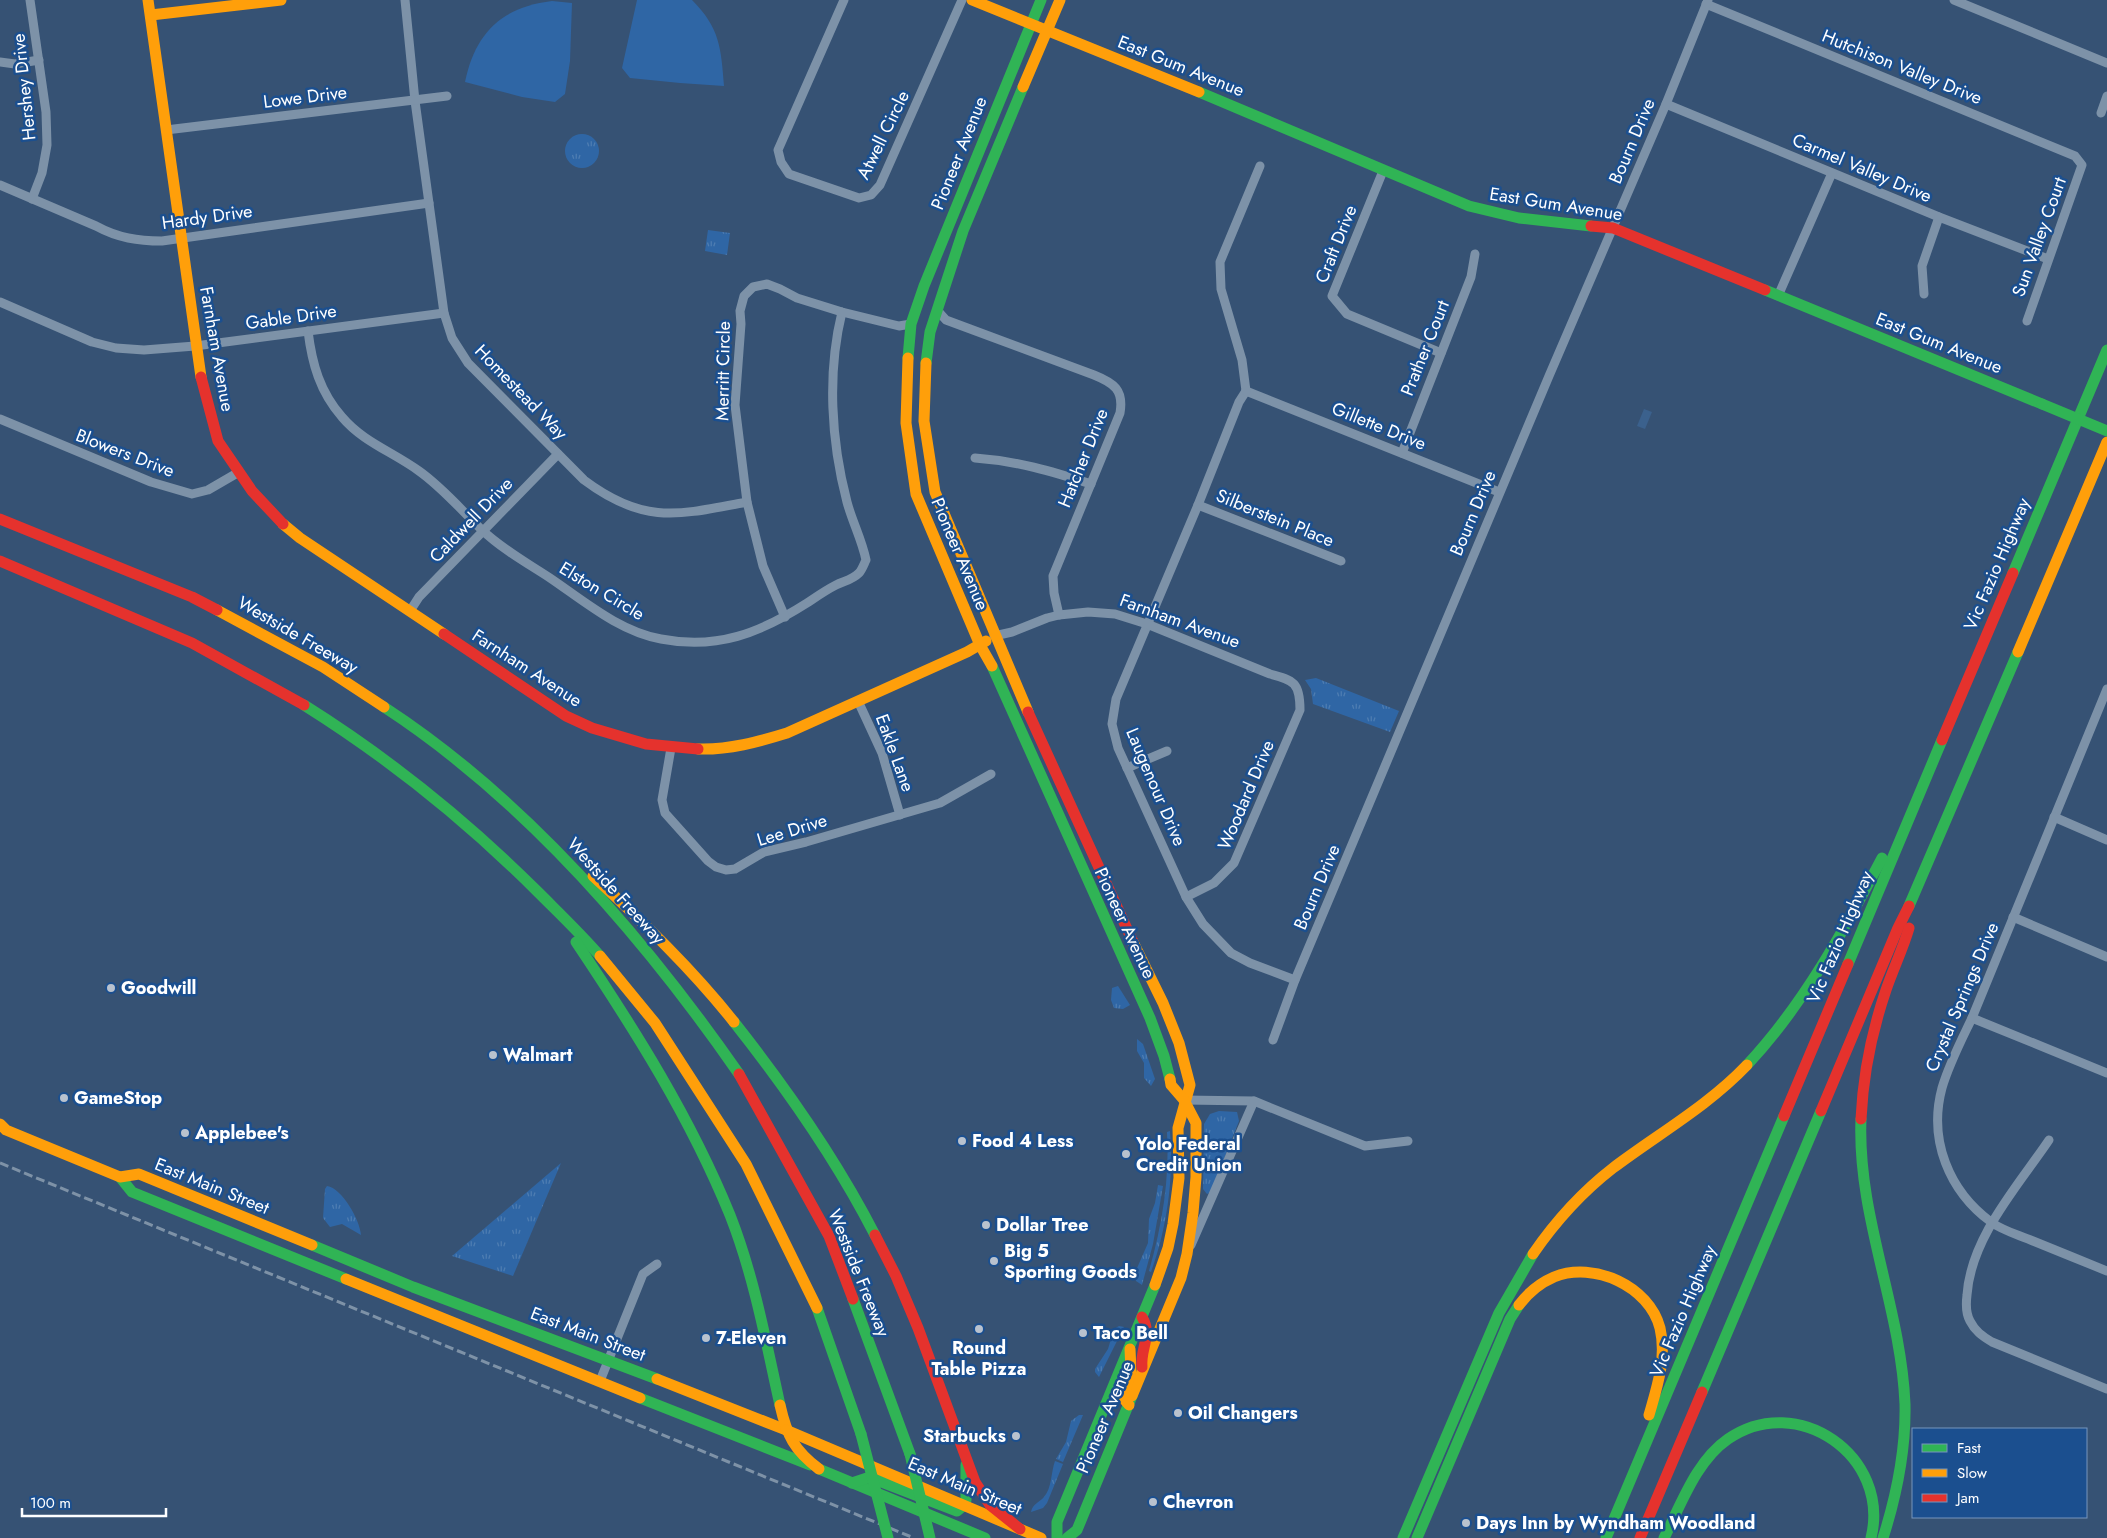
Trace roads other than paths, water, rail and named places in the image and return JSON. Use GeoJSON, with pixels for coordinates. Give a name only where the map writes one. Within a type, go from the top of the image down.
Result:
{"type":"FeatureCollection","features":[{"type":"Feature","properties":{"kind":"main road","name":"Farnham Avenue"},"geometry":{"type":"LineString","coordinates":[[148,0],[202,390],[218,441],[267,508],[289,529],[541,700],[578,722],[622,739],[671,748],[705,749],[748,744],[787,733],[967,652],[994,636]]}},
{"type":"Feature","properties":{"kind":"main road"},"geometry":{"type":"LineString","coordinates":[[151,16],[281,0]]}},
{"type":"Feature","properties":{"kind":"main road","name":"East Gum Avenue"},"geometry":{"type":"LineString","coordinates":[[972,0],[1271,122],[1384,171],[1488,212],[1518,218],[1613,228],[2107,431]]}},
{"type":"Feature","properties":{"kind":"main road","name":"Pioneer Avenue"},"geometry":{"type":"LineString","coordinates":[[1041,0],[924,286],[911,324],[906,376],[906,423],[916,494],[980,645],[993,669],[1095,900],[1150,1018],[1172,1085],[1184,1100],[1196,1123],[1196,1177],[1187,1254],[1171,1304],[1078,1530],[1067,1538]]}},
{"type":"Feature","properties":{"kind":"main road","name":"Pioneer Avenue"},"geometry":{"type":"LineString","coordinates":[[1057,1538],[1056,1522],[1142,1317],[1162,1264],[1173,1224],[1179,1178],[1178,1128],[1184,1100],[1190,1085],[1179,1043],[994,636],[935,492],[924,421],[924,374],[930,332],[963,231],[1060,0]]}},
{"type":"Feature","properties":{"kind":"main road","name":"Vic Fazio Highway"},"geometry":{"type":"LineString","coordinates":[[1606,1538],[2107,350]]}},
{"type":"Feature","properties":{"kind":"main road"},"geometry":{"type":"LineString","coordinates":[[1640,1538],[1898,928],[1918,889],[2107,442]]}},
{"type":"Feature","properties":{"kind":"main road","name":"Westside Freeway"},"geometry":{"type":"LineString","coordinates":[[0,518],[192,597],[268,636],[369,696],[410,724],[491,788],[562,856],[613,911],[699,1016],[744,1080],[829,1236],[910,1454],[930,1538]]}},
{"type":"Feature","properties":{"kind":"main road"},"geometry":{"type":"LineString","coordinates":[[0,561],[192,643],[248,673],[332,723],[399,770],[456,816],[502,856],[592,947],[655,1023],[746,1164],[816,1304],[861,1434],[888,1538]]}},
{"type":"Feature","properties":{"kind":"main road"},"geometry":{"type":"LineString","coordinates":[[491,788],[622,901],[662,940],[705,985],[750,1038],[788,1091],[843,1176],[896,1277],[935,1370],[966,1458],[987,1502],[1020,1529]]}},
{"type":"Feature","properties":{"kind":"main road"},"geometry":{"type":"LineString","coordinates":[[1404,1538],[1499,1313],[1526,1262],[1569,1208],[1588,1190],[1706,1101],[1740,1072],[1776,1033],[1818,975],[1902,820],[1920,791]]}},
{"type":"Feature","properties":{"kind":"main road"},"geometry":{"type":"LineString","coordinates":[[1883,1538],[1893,1509],[1902,1462],[1905,1423],[1903,1380],[1898,1347],[1864,1186],[1861,1148],[1862,1111],[1865,1076],[1875,1030],[1884,995],[1908,931],[1918,889]]}},
{"type":"Feature","properties":{"kind":"main road"},"geometry":{"type":"LineString","coordinates":[[1095,900],[1107,901],[1139,971],[1151,979]]}},
{"type":"Feature","properties":{"kind":"main road"},"geometry":{"type":"LineString","coordinates":[[547,901],[633,1027],[690,1126],[730,1216],[752,1282],[786,1430],[802,1456],[819,1469]]}},
{"type":"Feature","properties":{"kind":"main road","name":"East Main Street"},"geometry":{"type":"LineString","coordinates":[[2,1128],[120,1177],[132,1192],[852,1482],[985,1538]]}},
{"type":"Feature","properties":{"kind":"main road","name":"East Main Street"},"geometry":{"type":"LineString","coordinates":[[120,1177],[139,1174],[413,1287],[608,1360],[786,1430],[1042,1538]]}},
{"type":"Feature","properties":{"kind":"main road"},"geometry":{"type":"LineString","coordinates":[[1417,1538],[1510,1319],[1521,1301],[1540,1284],[1563,1274],[1588,1272],[1614,1278],[1634,1290],[1648,1304],[1659,1325],[1664,1351],[1662,1370],[1629,1484]]}},
{"type":"Feature","properties":{"kind":"main road"},"geometry":{"type":"LineString","coordinates":[[1142,1317],[1149,1326],[1149,1332],[1140,1358],[1143,1372]]}},
{"type":"Feature","properties":{"kind":"main road"},"geometry":{"type":"LineString","coordinates":[[1129,1347],[1131,1371],[1123,1398],[1129,1405]]}},
{"type":"Feature","properties":{"kind":"main road"},"geometry":{"type":"LineString","coordinates":[[1664,1538],[1696,1479],[1718,1447],[1728,1438],[1748,1429],[1774,1423],[1792,1423],[1814,1428],[1837,1440],[1852,1454],[1863,1470],[1874,1510],[1870,1538]]}},
{"type":"Feature","properties":{"kind":"main road"},"geometry":{"type":"LineString","coordinates":[[852,1482],[867,1478],[874,1479],[952,1511],[960,1510],[964,1505],[967,1495],[966,1458]]}},
{"type":"Feature","properties":{"kind":"street","name":"Hershey Drive"},"geometry":{"type":"LineString","coordinates":[[30,0],[46,112],[47,145],[42,173],[32,199]]}},
{"type":"Feature","properties":{"kind":"street","name":"Homestead Way"},"geometry":{"type":"LineString","coordinates":[[405,0],[415,101],[444,312],[452,338],[468,363],[584,480],[602,494],[622,504],[647,512],[673,514],[747,502]]}},
{"type":"Feature","properties":{"kind":"street","name":"Atwell Circle"},"geometry":{"type":"LineString","coordinates":[[844,0],[778,150],[781,162],[789,174],[859,198],[871,195],[880,185],[962,0]]}},
{"type":"Feature","properties":{"kind":"street"},"geometry":{"type":"LineString","coordinates":[[1954,0],[2107,63]]}},
{"type":"Feature","properties":{"kind":"street","name":"Bourn Drive"},"geometry":{"type":"LineString","coordinates":[[1272,1040],[1295,980],[1500,492],[1666,104],[1707,2]]}},
{"type":"Feature","properties":{"kind":"street","name":"Hutchison Valley Drive"},"geometry":{"type":"LineString","coordinates":[[1707,2],[2075,156],[2082,165]]}},
{"type":"Feature","properties":{"kind":"street"},"geometry":{"type":"LineString","coordinates":[[0,62],[15,64],[39,60]]}},
{"type":"Feature","properties":{"kind":"street","name":"Lowe Drive"},"geometry":{"type":"LineString","coordinates":[[166,130],[448,96]]}},
{"type":"Feature","properties":{"kind":"street"},"geometry":{"type":"LineString","coordinates":[[2101,113],[2107,96]]}},
{"type":"Feature","properties":{"kind":"street","name":"Carmel Valley Drive"},"geometry":{"type":"LineString","coordinates":[[1666,104],[1938,217],[2048,259]]}},
{"type":"Feature","properties":{"kind":"street","name":"Sun Valley Court"},"geometry":{"type":"LineString","coordinates":[[2027,321],[2082,165]]}},
{"type":"Feature","properties":{"kind":"street"},"geometry":{"type":"LineString","coordinates":[[1246,391],[1242,360],[1221,289],[1220,262],[1260,166]]}},
{"type":"Feature","properties":{"kind":"street","name":"Craft Drive"},"geometry":{"type":"LineString","coordinates":[[1384,171],[1332,296],[1347,314],[1441,353]]}},
{"type":"Feature","properties":{"kind":"street"},"geometry":{"type":"LineString","coordinates":[[1778,296],[1832,172]]}},
{"type":"Feature","properties":{"kind":"street","name":"Hardy Drive"},"geometry":{"type":"LineString","coordinates":[[0,185],[111,234],[142,241],[180,238],[429,203]]}},
{"type":"Feature","properties":{"kind":"street"},"geometry":{"type":"LineString","coordinates":[[1924,294],[1922,266],[1938,217]]}},
{"type":"Feature","properties":{"kind":"street","name":"Prather Court"},"geometry":{"type":"LineString","coordinates":[[1402,453],[1471,276],[1475,254]]}},
{"type":"Feature","properties":{"kind":"street","name":"Merritt Circle"},"geometry":{"type":"LineString","coordinates":[[785,617],[762,566],[747,502],[735,405],[741,324],[740,310],[744,296],[753,287],[766,284],[797,298],[842,312],[899,326],[911,324]]}},
{"type":"Feature","properties":{"kind":"street","name":"Gable Drive"},"geometry":{"type":"LineString","coordinates":[[0,302],[92,342],[116,348],[144,350],[195,346],[444,312]]}},
{"type":"Feature","properties":{"kind":"street","name":"Hatcher Drive"},"geometry":{"type":"LineString","coordinates":[[937,310],[946,320],[1110,381],[1118,389],[1122,402],[1120,413],[1053,576],[1054,593],[1059,615]]}},
{"type":"Feature","properties":{"kind":"street","name":"Elston Circle"},"geometry":{"type":"LineString","coordinates":[[308,331],[312,359],[323,391],[342,418],[362,437],[418,470],[445,492],[482,530],[500,545],[605,616],[626,627],[659,639],[695,644],[714,642],[763,628],[785,617],[836,585],[851,579],[860,572],[866,560],[847,501],[836,448],[833,401],[837,334],[842,312]]}},
{"type":"Feature","properties":{"kind":"street","name":"Gillette Drive"},"geometry":{"type":"LineString","coordinates":[[1246,391],[1500,492]]}},
{"type":"Feature","properties":{"kind":"street","name":"Laugenour Drive"},"geometry":{"type":"LineString","coordinates":[[1246,391],[1239,402],[1116,699],[1112,716],[1114,735],[1128,768],[1186,897],[1203,924],[1231,953],[1250,963],[1295,980]]}},
{"type":"Feature","properties":{"kind":"street","name":"Blowers Drive"},"geometry":{"type":"LineString","coordinates":[[0,419],[151,482],[192,494],[208,490],[239,472]]}},
{"type":"Feature","properties":{"kind":"street","name":"Caldwell Drive"},"geometry":{"type":"LineString","coordinates":[[410,611],[419,597],[482,530],[558,454]]}},
{"type":"Feature","properties":{"kind":"street"},"geometry":{"type":"LineString","coordinates":[[975,458],[1006,460],[1047,470],[1091,484]]}},
{"type":"Feature","properties":{"kind":"street","name":"Silberstein Place"},"geometry":{"type":"LineString","coordinates":[[1198,504],[1340,562]]}},
{"type":"Feature","properties":{"kind":"street","name":"Farnham Avenue"},"geometry":{"type":"LineString","coordinates":[[994,636],[1012,632],[1059,615],[1102,612],[1115,614],[1147,624],[1270,674],[1285,677],[1296,684]]}},
{"type":"Feature","properties":{"kind":"street","name":"Woodard Drive"},"geometry":{"type":"LineString","coordinates":[[1186,897],[1214,883],[1234,863],[1300,710],[1300,695],[1296,684]]}},
{"type":"Feature","properties":{"kind":"street","name":"Crystal Springs Drive"},"geometry":{"type":"LineString","coordinates":[[2107,689],[1972,1018],[1951,1063],[1942,1090],[1938,1120],[1941,1146],[1947,1170],[1958,1188],[1973,1206],[1992,1223],[2107,1271]]}},
{"type":"Feature","properties":{"kind":"street","name":"Eakle Lane"},"geometry":{"type":"LineString","coordinates":[[858,701],[882,753],[900,815]]}},
{"type":"Feature","properties":{"kind":"street","name":"Lee Drive"},"geometry":{"type":"LineString","coordinates":[[671,748],[662,800],[665,813],[716,867],[726,870],[735,869],[764,852],[940,803],[991,774]]}},
{"type":"Feature","properties":{"kind":"street"},"geometry":{"type":"LineString","coordinates":[[1128,768],[1167,751]]}},
{"type":"Feature","properties":{"kind":"street"},"geometry":{"type":"LineString","coordinates":[[2054,818],[2107,840]]}},
{"type":"Feature","properties":{"kind":"street"},"geometry":{"type":"LineString","coordinates":[[2013,917],[2107,957]]}},
{"type":"Feature","properties":{"kind":"street"},"geometry":{"type":"LineString","coordinates":[[1972,1018],[2107,1073]]}},
{"type":"Feature","properties":{"kind":"street"},"geometry":{"type":"LineString","coordinates":[[1184,1100],[1254,1101],[1365,1146],[1408,1141]]}},
{"type":"Feature","properties":{"kind":"street"},"geometry":{"type":"LineString","coordinates":[[1187,1254],[1254,1101]]}},
{"type":"Feature","properties":{"kind":"street"},"geometry":{"type":"LineString","coordinates":[[2049,1140],[1992,1223],[1973,1262],[1966,1304],[1968,1319],[1977,1332],[1992,1342],[2107,1389]]}},
{"type":"Feature","properties":{"kind":"street"},"geometry":{"type":"LineString","coordinates":[[600,1381],[644,1274],[658,1264]]}},
{"type":"Feature","properties":{"kind":"railway"},"geometry":{"type":"LineString","coordinates":[[0,1163],[914,1538]]}},
{"type":"Feature","properties":{"kind":"place","name":"Goodwill"},"geometry":{"type":"Point","coordinates":[111,988]}},
{"type":"Feature","properties":{"kind":"place","name":"Walmart"},"geometry":{"type":"Point","coordinates":[493,1055]}},
{"type":"Feature","properties":{"kind":"place","name":"GameStop"},"geometry":{"type":"Point","coordinates":[64,1098]}},
{"type":"Feature","properties":{"kind":"place","name":"Applebee's"},"geometry":{"type":"Point","coordinates":[185,1133]}},
{"type":"Feature","properties":{"kind":"place","name":"Food 4 Less"},"geometry":{"type":"Point","coordinates":[962,1141]}},
{"type":"Feature","properties":{"kind":"place","name":"Yolo Federal Credit Union"},"geometry":{"type":"Point","coordinates":[1126,1154]}},
{"type":"Feature","properties":{"kind":"place","name":"Dollar Tree"},"geometry":{"type":"Point","coordinates":[986,1225]}},
{"type":"Feature","properties":{"kind":"place","name":"Big 5 Sporting Goods"},"geometry":{"type":"Point","coordinates":[994,1261]}},
{"type":"Feature","properties":{"kind":"place","name":"Round Table Pizza"},"geometry":{"type":"Point","coordinates":[979,1329]}},
{"type":"Feature","properties":{"kind":"place","name":"Taco Bell"},"geometry":{"type":"Point","coordinates":[1083,1333]}},
{"type":"Feature","properties":{"kind":"place","name":"7-Eleven"},"geometry":{"type":"Point","coordinates":[706,1338]}},
{"type":"Feature","properties":{"kind":"place","name":"Oil Changers"},"geometry":{"type":"Point","coordinates":[1178,1413]}},
{"type":"Feature","properties":{"kind":"place","name":"Starbucks"},"geometry":{"type":"Point","coordinates":[1016,1436]}},
{"type":"Feature","properties":{"kind":"place","name":"Chevron"},"geometry":{"type":"Point","coordinates":[1153,1502]}},
{"type":"Feature","properties":{"kind":"place","name":"Days Inn by Wyndham Woodland"},"geometry":{"type":"Point","coordinates":[1466,1523]}}]}
